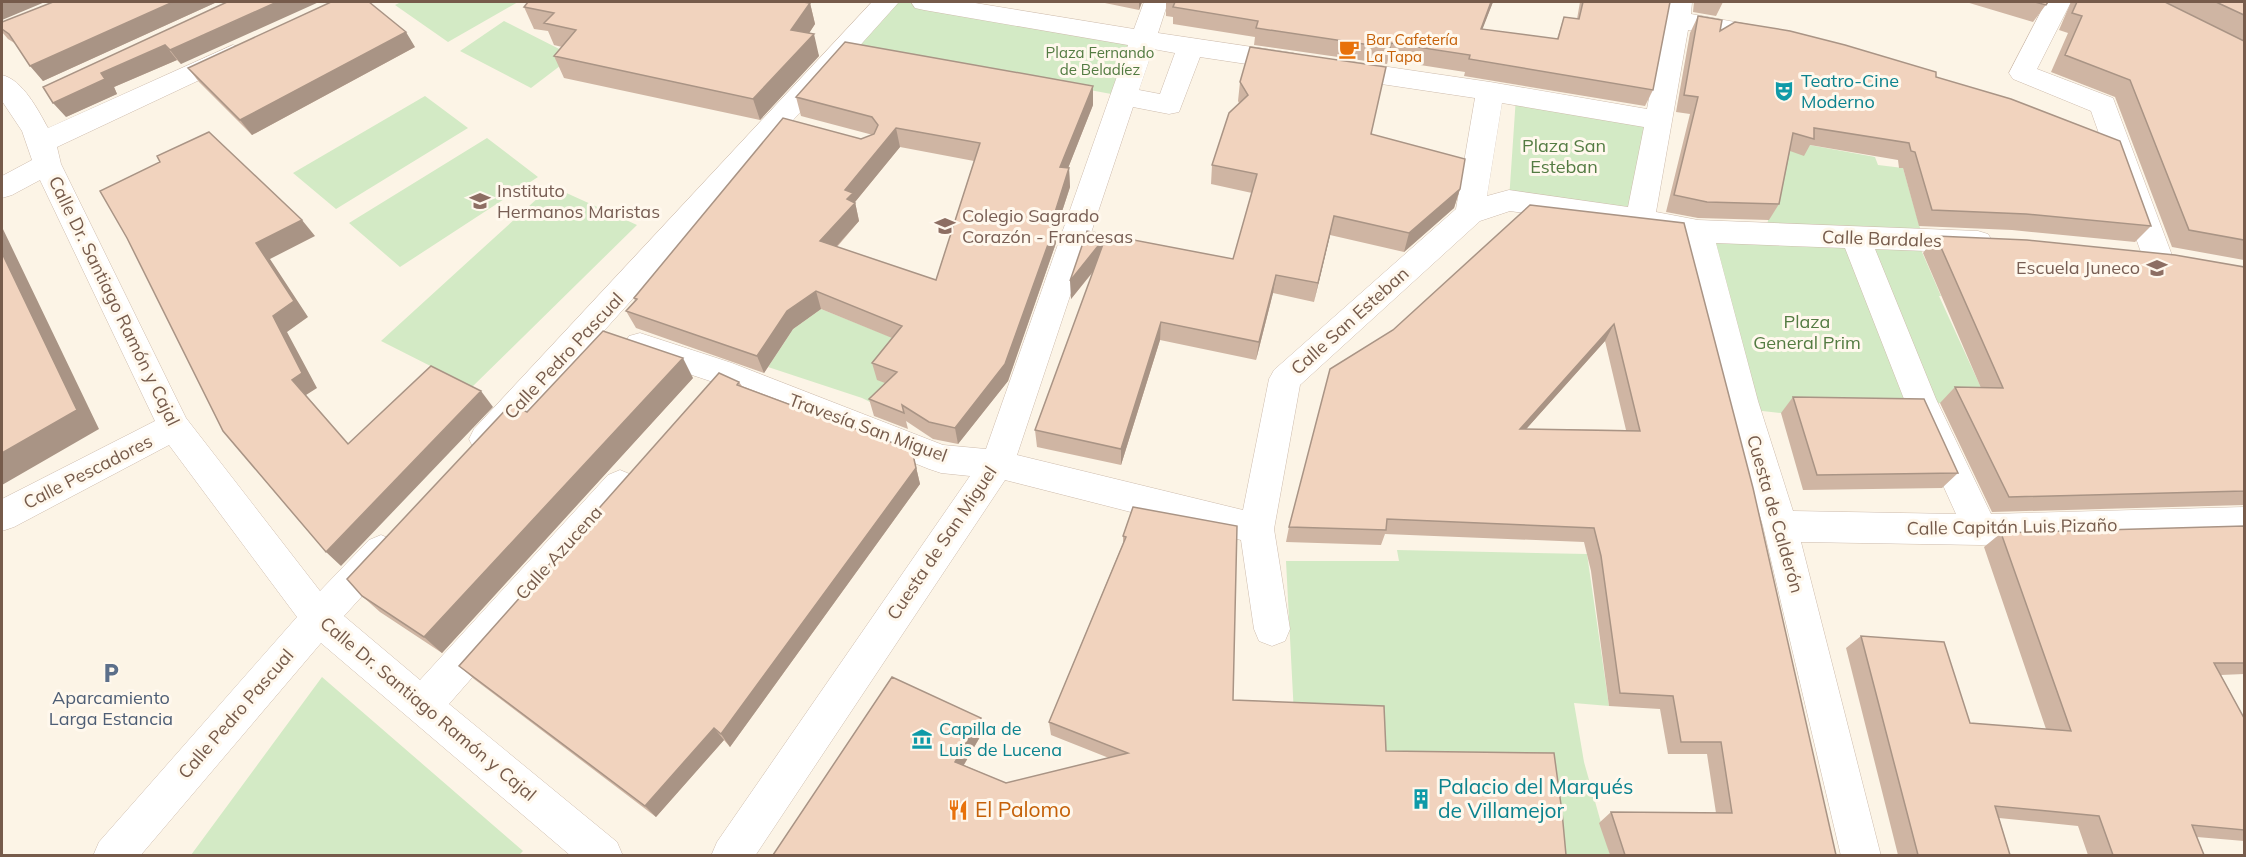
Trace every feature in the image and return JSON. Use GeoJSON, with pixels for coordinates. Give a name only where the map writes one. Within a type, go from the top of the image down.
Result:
{"type":"FeatureCollection","features":[{"type":"Feature","properties":{"kind":"street","name":"Calle Pedro Pascual"},"geometry":{"type":"LineString","coordinates":[[471,456],[590,328],[789,125],[848,45],[886,2]]}},
{"type":"Feature","properties":{"kind":"street"},"geometry":{"type":"LineString","coordinates":[[924,2],[1190,47],[1490,91],[1659,120]]}},
{"type":"Feature","properties":{"kind":"street"},"geometry":{"type":"LineString","coordinates":[[1155,2],[1122,96],[1169,105],[1190,47]]}},
{"type":"Feature","properties":{"kind":"street"},"geometry":{"type":"LineString","coordinates":[[2058,2],[2015,83],[2103,105],[2120,150],[2169,260],[2124,254]]}},
{"type":"Feature","properties":{"kind":"street"},"geometry":{"type":"LineString","coordinates":[[1640,219],[1678,11],[1797,41]]}},
{"type":"Feature","properties":{"kind":"street"},"geometry":{"type":"LineString","coordinates":[[2,188],[45,153],[256,44]]}},
{"type":"Feature","properties":{"kind":"street"},"geometry":{"type":"LineString","coordinates":[[1490,91],[1470,213],[1509,200],[1640,219],[1698,231]]}},
{"type":"Feature","properties":{"kind":"street","name":"Cuesta de San Miguel"},"geometry":{"type":"LineString","coordinates":[[731,855],[996,464],[1122,96]]}},
{"type":"Feature","properties":{"kind":"street","name":"Calle Dr. Santiago Ramón y Cajal"},"geometry":{"type":"LineString","coordinates":[[15,99],[45,153],[174,428],[319,618],[603,855]]}},
{"type":"Feature","properties":{"kind":"street"},"geometry":{"type":"LineString","coordinates":[[2088,137],[2120,150]]}},
{"type":"Feature","properties":{"kind":"street","name":"Calle San Esteban"},"geometry":{"type":"LineString","coordinates":[[1272,629],[1257,529],[1285,379],[1470,213]]}},
{"type":"Feature","properties":{"kind":"street","name":"Calle Bardales"},"geometry":{"type":"LineString","coordinates":[[1698,231],[2000,243]]}},
{"type":"Feature","properties":{"kind":"street","name":"Cuesta de Calderón"},"geometry":{"type":"LineString","coordinates":[[1698,231],[1742,401],[1780,526],[1861,855]]}},
{"type":"Feature","properties":{"kind":"street"},"geometry":{"type":"LineString","coordinates":[[1856,238],[1920,399],[1981,530]]}},
{"type":"Feature","properties":{"kind":"street","name":"Travesía San Miguel"},"geometry":{"type":"LineString","coordinates":[[590,328],[721,372],[941,459],[996,464],[1257,529]]}},
{"type":"Feature","properties":{"kind":"street"},"geometry":{"type":"LineString","coordinates":[[697,398],[721,372]]}},
{"type":"Feature","properties":{"kind":"street","name":"Calle Pescadores"},"geometry":{"type":"LineString","coordinates":[[2,516],[174,428]]}},
{"type":"Feature","properties":{"kind":"street","name":"Calle Azucena"},"geometry":{"type":"LineString","coordinates":[[422,706],[642,460]]}},
{"type":"Feature","properties":{"kind":"street","name":"Calle Capitán Luis Pizaño"},"geometry":{"type":"LineString","coordinates":[[1780,526],[1981,530],[2244,522]]}},
{"type":"Feature","properties":{"kind":"street","name":"Calle Pedro Pascual"},"geometry":{"type":"LineString","coordinates":[[113,855],[319,618],[399,532]]}},
{"type":"Feature","properties":{"kind":"green space"},"geometry":{"type":"Polygon","coordinates":[[[401,2],[518,2],[448,42],[395,5],[401,2]]]}},
{"type":"Feature","properties":{"kind":"green space","name":"Plaza Fernando de Beladíez"},"geometry":{"type":"Polygon","coordinates":[[[886,2],[924,2],[1142,39],[1122,96],[848,45],[886,2]]]}},
{"type":"Feature","properties":{"kind":"green space"},"geometry":{"type":"Polygon","coordinates":[[[504,21],[573,56],[531,88],[460,51],[504,21]]]}},
{"type":"Feature","properties":{"kind":"green space"},"geometry":{"type":"Polygon","coordinates":[[[425,96],[468,128],[336,209],[293,173],[425,96]]]}},
{"type":"Feature","properties":{"kind":"green space","name":"Plaza San Esteban"},"geometry":{"type":"Polygon","coordinates":[[[1516,97],[1659,120],[1640,219],[1509,200],[1516,97]]]}},
{"type":"Feature","properties":{"kind":"green space"},"geometry":{"type":"Polygon","coordinates":[[[487,138],[538,177],[400,267],[349,223],[487,138]]]}},
{"type":"Feature","properties":{"kind":"green space"},"geometry":{"type":"Polygon","coordinates":[[[1804,144],[1875,157],[1878,165],[1903,168],[1922,235],[1766,230],[1783,150],[1804,144]]]}},
{"type":"Feature","properties":{"kind":"green space"},"geometry":{"type":"Polygon","coordinates":[[[551,186],[637,225],[472,387],[381,341],[551,186]]]}},
{"type":"Feature","properties":{"kind":"green space","name":"Plaza General Prim"},"geometry":{"type":"Polygon","coordinates":[[[1698,231],[1856,238],[1927,413],[1781,413],[1745,409],[1698,231]]]}},
{"type":"Feature","properties":{"kind":"green space"},"geometry":{"type":"Polygon","coordinates":[[[1868,243],[1919,245],[1941,296],[1939,296],[1988,403],[1933,403],[1868,243]]]}},
{"type":"Feature","properties":{"kind":"green space"},"geometry":{"type":"Polygon","coordinates":[[[821,309],[906,343],[901,389],[882,408],[862,398],[768,367],[793,329],[821,309]]]}},
{"type":"Feature","properties":{"kind":"green space"},"geometry":{"type":"Polygon","coordinates":[[[1397,550],[1587,554],[1609,706],[1574,703],[1584,762],[1610,855],[1506,855],[1380,763],[1294,715],[1286,561],[1399,561],[1397,550]]]}},
{"type":"Feature","properties":{"kind":"green space"},"geometry":{"type":"Polygon","coordinates":[[[322,677],[523,851],[518,856],[191,855],[322,677]]]}},
{"type":"Feature","properties":{"kind":"building"},"geometry":{"type":"Polygon","coordinates":[[[53,2],[173,2],[30,66],[9,34],[2,29],[2,22],[53,2]]]}},
{"type":"Feature","properties":{"kind":"building"},"geometry":{"type":"Polygon","coordinates":[[[227,2],[277,2],[170,50],[165,45],[101,73],[105,79],[53,103],[43,87],[227,2]]]}},
{"type":"Feature","properties":{"kind":"building"},"geometry":{"type":"Polygon","coordinates":[[[331,2],[369,2],[406,32],[240,120],[188,68],[331,2]]]}},
{"type":"Feature","properties":{"kind":"building"},"geometry":{"type":"Polygon","coordinates":[[[528,2],[803,2],[810,3],[791,30],[814,34],[753,99],[554,56],[576,30],[544,23],[554,13],[524,7],[528,2]]]}},
{"type":"Feature","properties":{"kind":"building"},"geometry":{"type":"Polygon","coordinates":[[[1175,2],[1491,2],[1481,29],[1558,39],[1564,17],[1579,19],[1583,2],[1670,2],[1653,90],[1469,59],[1470,55],[1391,43],[1390,48],[1256,28],[1258,21],[1173,7],[1175,2]]]}},
{"type":"Feature","properties":{"kind":"building"},"geometry":{"type":"Polygon","coordinates":[[[2077,2],[2165,2],[2244,41],[2244,240],[2189,230],[2130,80],[2065,55],[2082,16],[2072,13],[2077,2]]]}},
{"type":"Feature","properties":{"kind":"building"},"geometry":{"type":"Polygon","coordinates":[[[2216,2],[2244,2],[2244,15],[2216,2]]]}},
{"type":"Feature","properties":{"kind":"building"},"geometry":{"type":"Polygon","coordinates":[[[1698,16],[1722,20],[1720,31],[1735,22],[1790,31],[1845,45],[1936,72],[1936,77],[2011,99],[2120,141],[2151,226],[2026,214],[1932,210],[1915,152],[1911,151],[1909,143],[1814,128],[1814,139],[1793,133],[1779,204],[1707,202],[1674,195],[1698,97],[1684,95],[1698,16]]]}},
{"type":"Feature","properties":{"kind":"building"},"geometry":{"type":"Polygon","coordinates":[[[845,42],[1093,86],[1060,167],[1069,168],[1051,225],[1055,225],[1005,364],[955,428],[929,422],[902,405],[904,413],[869,399],[897,372],[872,363],[902,326],[816,291],[787,311],[757,356],[626,311],[637,299],[634,298],[783,118],[861,139],[874,134],[878,125],[872,117],[796,97],[845,42]],[[896,128],[845,190],[853,193],[847,199],[855,203],[820,241],[936,280],[980,143],[896,128]]]}},
{"type":"Feature","properties":{"kind":"building"},"geometry":{"type":"Polygon","coordinates":[[[1250,47],[1386,67],[1371,134],[1465,159],[1460,189],[1409,233],[1334,216],[1318,283],[1276,275],[1259,342],[1161,322],[1121,449],[1035,430],[1106,236],[1070,281],[1087,231],[1233,259],[1257,174],[1212,165],[1229,113],[1248,95],[1240,82],[1250,47]]]}},
{"type":"Feature","properties":{"kind":"building"},"geometry":{"type":"Polygon","coordinates":[[[209,132],[302,220],[256,243],[294,301],[273,316],[302,373],[292,380],[348,444],[431,366],[481,391],[326,552],[223,431],[127,238],[100,191],[160,162],[157,156],[209,132]]]}},
{"type":"Feature","properties":{"kind":"building"},"geometry":{"type":"Polygon","coordinates":[[[1530,205],[1684,223],[1753,488],[1836,855],[1625,855],[1611,812],[1732,813],[1721,742],[1681,742],[1673,696],[1620,693],[1601,556],[1594,528],[1387,519],[1386,530],[1289,527],[1330,369],[1393,330],[1530,205]],[[1614,324],[1520,429],[1640,431],[1614,324]]]}},
{"type":"Feature","properties":{"kind":"building"},"geometry":{"type":"Polygon","coordinates":[[[1936,236],[2027,240],[2175,255],[2244,267],[2244,491],[2009,497],[1955,387],[2003,388],[1936,236]]]}},
{"type":"Feature","properties":{"kind":"building"},"geometry":{"type":"Polygon","coordinates":[[[2,253],[77,410],[2,453],[2,253]]]}},
{"type":"Feature","properties":{"kind":"building"},"geometry":{"type":"Polygon","coordinates":[[[603,331],[683,358],[424,637],[362,596],[347,579],[511,404],[527,412],[603,331]]]}},
{"type":"Feature","properties":{"kind":"building"},"geometry":{"type":"Polygon","coordinates":[[[719,373],[739,382],[737,385],[912,450],[916,468],[721,734],[714,728],[645,806],[459,666],[719,373]]]}},
{"type":"Feature","properties":{"kind":"building"},"geometry":{"type":"Polygon","coordinates":[[[1793,397],[1924,399],[1958,473],[1817,475],[1793,397]]]}},
{"type":"Feature","properties":{"kind":"building"},"geometry":{"type":"Polygon","coordinates":[[[1133,507],[1237,526],[1233,700],[1384,706],[1386,751],[1554,753],[1566,855],[773,855],[892,677],[981,718],[955,762],[1006,783],[1128,753],[1049,722],[1126,537],[1123,536],[1133,507]]]}},
{"type":"Feature","properties":{"kind":"building"},"geometry":{"type":"Polygon","coordinates":[[[2244,526],[2244,663],[2214,663],[2244,718],[2244,830],[2192,825],[2204,855],[2113,855],[2099,816],[1995,806],[2010,855],[1918,855],[1861,636],[1944,642],[1970,723],[2071,731],[2001,533],[2244,526]]]}},
{"type":"Feature","properties":{"kind":"place","name":"Bar Cafetería La Tapa"},"geometry":{"type":"Point","coordinates":[1349,49]}},
{"type":"Feature","properties":{"kind":"place","name":"Teatro-Cine Moderno"},"geometry":{"type":"Point","coordinates":[1784,91]}},
{"type":"Feature","properties":{"kind":"place","name":"Instituto Hermanos Maristas"},"geometry":{"type":"Point","coordinates":[480,201]}},
{"type":"Feature","properties":{"kind":"place","name":"Colegio Sagrado Corazón - Francesas"},"geometry":{"type":"Point","coordinates":[945,226]}},
{"type":"Feature","properties":{"kind":"place","name":"Escuela Juneco"},"geometry":{"type":"Point","coordinates":[2157,268]}},
{"type":"Feature","properties":{"kind":"place","name":"Aparcamiento Larga Estancia"},"geometry":{"type":"Point","coordinates":[111,673]}},
{"type":"Feature","properties":{"kind":"place","name":"Capilla de Luis de Lucena"},"geometry":{"type":"Point","coordinates":[922,739]}},
{"type":"Feature","properties":{"kind":"place","name":"Palacio del Marqués de Villamejor"},"geometry":{"type":"Point","coordinates":[1421,799]}},
{"type":"Feature","properties":{"kind":"place","name":"El Palomo"},"geometry":{"type":"Point","coordinates":[958,810]}}]}
